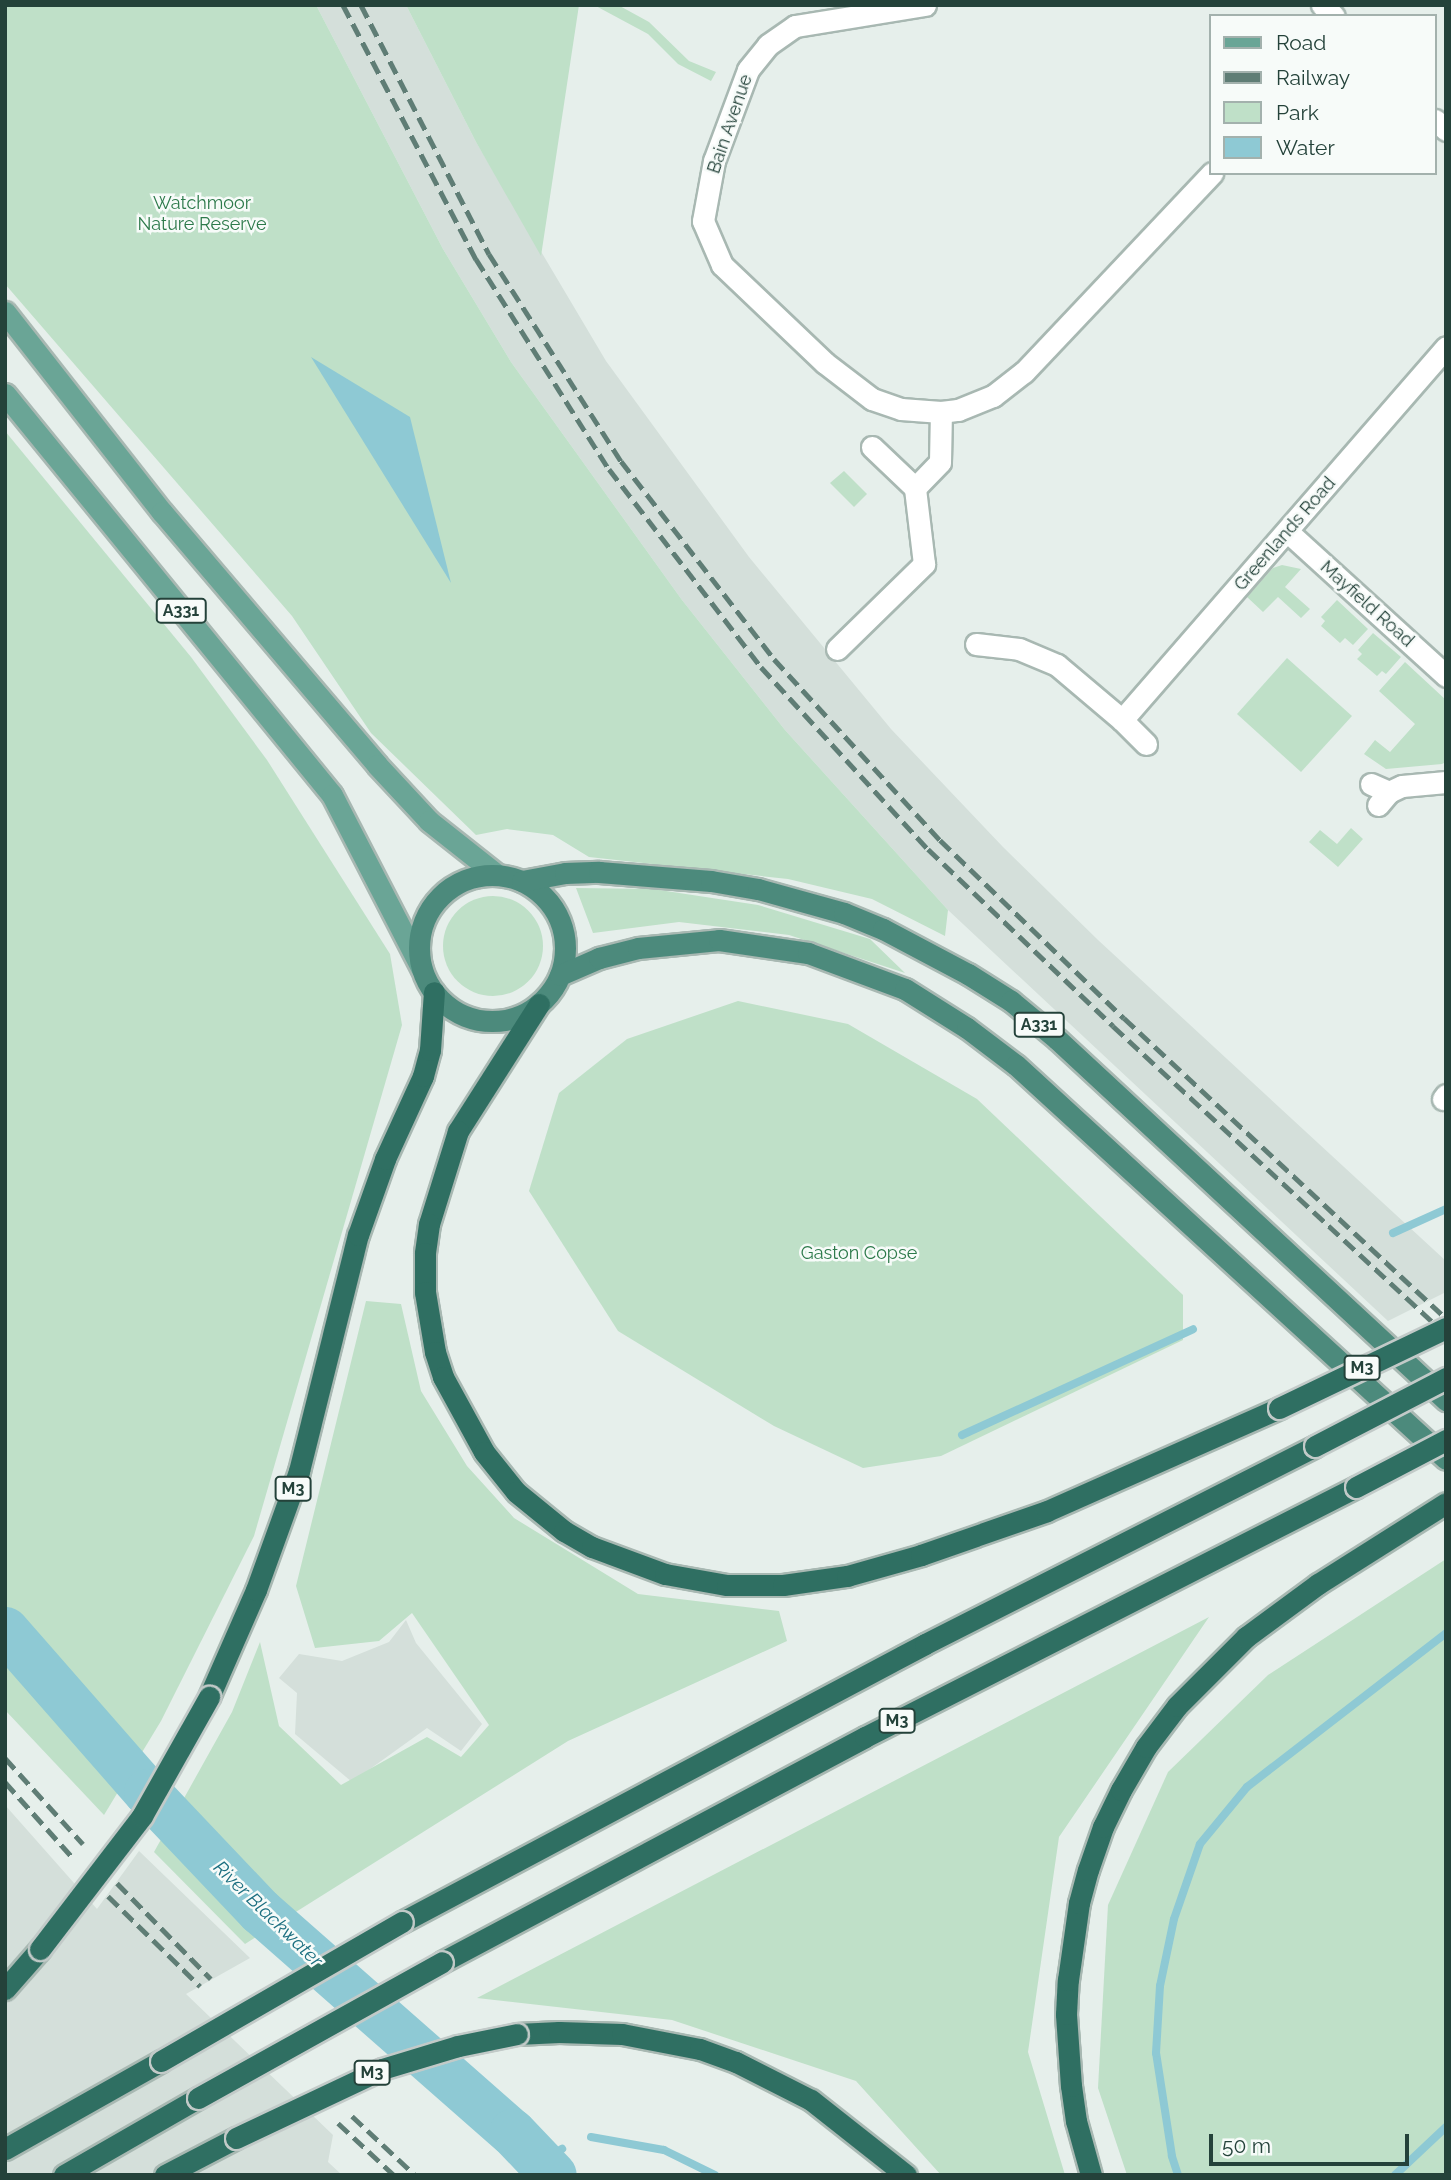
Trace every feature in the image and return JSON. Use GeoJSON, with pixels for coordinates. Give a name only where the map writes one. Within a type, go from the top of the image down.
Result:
{"type":"FeatureCollection","features":[{"type":"Feature","properties":{"kind":"highway","name":"A331"},"geometry":{"type":"LineString","coordinates":[[522,881],[565,873],[599,872],[710,881],[758,889],[801,900],[883,929],[968,974],[1011,1001],[1057,1039],[1446,1400]]}},
{"type":"Feature","properties":{"kind":"highway"},"geometry":{"type":"LineString","coordinates":[[496,874],[522,881],[538,890],[560,920],[565,938],[560,975],[539,1004],[522,1014],[484,1020],[465,1015],[434,992],[422,970],[419,949],[422,928],[430,909],[443,894],[460,882],[496,874]]}},
{"type":"Feature","properties":{"kind":"highway","name":"A331"},"geometry":{"type":"LineString","coordinates":[[560,975],[599,958],[638,948],[719,940],[808,953],[905,989],[967,1028],[1016,1065],[1446,1459]]}},
{"type":"Feature","properties":{"kind":"highway","name":"M3"},"geometry":{"type":"LineString","coordinates":[[5,1989],[40,1949],[142,1816],[209,1698],[256,1590],[299,1471],[358,1235],[385,1159],[423,1076],[430,1050],[434,992]]}},
{"type":"Feature","properties":{"kind":"highway","name":"M3"},"geometry":{"type":"LineString","coordinates":[[539,1004],[458,1131],[429,1224],[425,1253],[425,1292],[435,1352],[443,1377],[484,1452],[516,1492],[564,1531],[592,1547],[665,1574],[727,1585],[783,1585],[847,1576],[911,1559],[1047,1511],[1279,1408],[1446,1328]]}},
{"type":"Feature","properties":{"kind":"highway"},"geometry":{"type":"LineString","coordinates":[[5,2149],[402,1922],[925,1644],[1446,1378]]}},
{"type":"Feature","properties":{"kind":"highway","name":"M3"},"geometry":{"type":"LineString","coordinates":[[64,2175],[442,1962],[889,1725],[1446,1440]]}},
{"type":"Feature","properties":{"kind":"highway"},"geometry":{"type":"LineString","coordinates":[[1091,2175],[1076,2120],[1066,2014],[1072,1943],[1079,1903],[1103,1827],[1146,1747],[1177,1706],[1245,1637],[1318,1584],[1446,1503]]}},
{"type":"Feature","properties":{"kind":"highway","name":"M3"},"geometry":{"type":"LineString","coordinates":[[165,2175],[382,2069],[458,2046],[517,2034],[559,2032],[622,2034],[700,2049],[736,2062],[811,2100],[906,2175]]}},
{"type":"Feature","properties":{"kind":"main road","name":"A331"},"geometry":{"type":"LineString","coordinates":[[5,313],[162,512],[377,765],[429,821],[496,874]]}},
{"type":"Feature","properties":{"kind":"main road","name":"A331"},"geometry":{"type":"LineString","coordinates":[[5,394],[332,795],[422,970]]}},
{"type":"Feature","properties":{"kind":"street","name":"Bain Avenue"},"geometry":{"type":"LineString","coordinates":[[925,5],[794,26],[768,45],[748,70],[714,161],[703,221],[722,265],[851,385],[872,400],[890,406],[941,412],[958,410],[993,396],[1017,378],[1210,175]]}},
{"type":"Feature","properties":{"kind":"street","name":"Greenlands Road"},"geometry":{"type":"LineString","coordinates":[[1122,720],[1446,347]]}},
{"type":"Feature","properties":{"kind":"street"},"geometry":{"type":"LineString","coordinates":[[837,649],[925,564],[914,501],[915,488],[940,462],[941,412]]}},
{"type":"Feature","properties":{"kind":"street"},"geometry":{"type":"LineString","coordinates":[[873,447],[915,488]]}},
{"type":"Feature","properties":{"kind":"street","name":"Mayfield Road"},"geometry":{"type":"LineString","coordinates":[[1287,532],[1446,676]]}},
{"type":"Feature","properties":{"kind":"street"},"geometry":{"type":"LineString","coordinates":[[976,644],[1019,649],[1057,665],[1146,744]]}},
{"type":"Feature","properties":{"kind":"street"},"geometry":{"type":"LineString","coordinates":[[1379,794],[1402,786],[1446,782]]}},
{"type":"Feature","properties":{"kind":"shaded area"},"geometry":{"type":"Polygon","coordinates":[[[316,5],[406,5],[476,142],[606,361],[749,557],[891,729],[1003,847],[1098,940],[1446,1261],[1446,1292],[1388,1321],[948,910],[785,730],[682,600],[511,362],[443,249],[316,5]]]}},
{"type":"Feature","properties":{"kind":"shaded area"},"geometry":{"type":"Polygon","coordinates":[[[406,1620],[416,1643],[482,1724],[461,1751],[427,1728],[352,1782],[295,1734],[297,1693],[279,1678],[299,1654],[342,1661],[389,1642],[406,1620]]]}},
{"type":"Feature","properties":{"kind":"shaded area"},"geometry":{"type":"Polygon","coordinates":[[[5,1805],[97,1909],[139,1851],[250,1958],[186,1994],[333,2135],[328,2162],[342,2175],[5,2175],[5,1805]]]}},
{"type":"Feature","properties":{"kind":"green space","name":"Watchmoor Nature Reserve"},"geometry":{"type":"Polygon","coordinates":[[[5,5],[316,5],[443,249],[511,362],[682,600],[785,730],[948,910],[945,936],[872,899],[788,879],[589,857],[553,835],[507,829],[476,835],[371,733],[292,616],[5,284],[5,5]]]}},
{"type":"Feature","properties":{"kind":"green space"},"geometry":{"type":"Polygon","coordinates":[[[406,5],[579,5],[541,256],[476,142],[406,5]]]}},
{"type":"Feature","properties":{"kind":"green space"},"geometry":{"type":"Polygon","coordinates":[[[594,5],[618,5],[649,22],[689,61],[716,72],[711,81],[678,64],[648,34],[594,5]]]}},
{"type":"Feature","properties":{"kind":"green space"},"geometry":{"type":"Polygon","coordinates":[[[5,431],[191,657],[267,760],[390,954],[402,1025],[254,1536],[161,1721],[104,1815],[5,1710],[5,431]]]}},
{"type":"Feature","properties":{"kind":"green space"},"geometry":{"type":"Polygon","coordinates":[[[844,471],[867,494],[854,507],[830,483],[844,471]]]}},
{"type":"Feature","properties":{"kind":"green space"},"geometry":{"type":"Polygon","coordinates":[[[1282,565],[1301,569],[1285,587],[1310,609],[1301,618],[1278,597],[1263,612],[1247,597],[1273,568],[1282,565]]]}},
{"type":"Feature","properties":{"kind":"green space"},"geometry":{"type":"Polygon","coordinates":[[[1337,600],[1368,629],[1353,645],[1345,638],[1340,643],[1321,626],[1325,621],[1321,617],[1337,600]]]}},
{"type":"Feature","properties":{"kind":"green space"},"geometry":{"type":"Polygon","coordinates":[[[1373,633],[1401,657],[1386,674],[1382,671],[1377,676],[1357,659],[1362,654],[1358,650],[1373,633]]]}},
{"type":"Feature","properties":{"kind":"green space"},"geometry":{"type":"Polygon","coordinates":[[[1287,658],[1352,716],[1301,772],[1237,714],[1287,658]]]}},
{"type":"Feature","properties":{"kind":"green space"},"geometry":{"type":"Polygon","coordinates":[[[1405,662],[1446,700],[1446,762],[1386,769],[1364,754],[1375,740],[1390,752],[1415,724],[1379,691],[1405,662]]]}},
{"type":"Feature","properties":{"kind":"green space"},"geometry":{"type":"Polygon","coordinates":[[[1351,828],[1363,839],[1338,867],[1309,842],[1320,830],[1337,844],[1351,828]]]}},
{"type":"Feature","properties":{"kind":"green space"},"geometry":{"type":"Polygon","coordinates":[[[576,888],[653,889],[758,905],[870,939],[905,973],[789,935],[679,922],[593,933],[576,888]]]}},
{"type":"Feature","properties":{"kind":"green space"},"geometry":{"type":"Polygon","coordinates":[[[493,896],[512,900],[529,910],[539,927],[543,946],[539,965],[529,982],[512,992],[493,996],[474,992],[457,982],[447,965],[443,946],[447,927],[457,910],[474,900],[493,896]]]}},
{"type":"Feature","properties":{"kind":"green space","name":"Gaston Copse"},"geometry":{"type":"Polygon","coordinates":[[[738,1001],[848,1024],[977,1099],[1183,1295],[1183,1340],[941,1456],[863,1468],[774,1426],[618,1331],[529,1191],[559,1093],[627,1039],[738,1001]]]}},
{"type":"Feature","properties":{"kind":"green space"},"geometry":{"type":"Polygon","coordinates":[[[366,1301],[401,1304],[421,1391],[467,1466],[514,1518],[638,1594],[779,1611],[787,1641],[568,1741],[245,1944],[154,1852],[232,1712],[260,1642],[279,1726],[341,1785],[427,1737],[461,1757],[489,1725],[412,1613],[379,1641],[315,1648],[296,1586],[366,1301]]]}},
{"type":"Feature","properties":{"kind":"green space"},"geometry":{"type":"Polygon","coordinates":[[[1446,1559],[1446,2175],[1127,2175],[1098,2088],[1108,1905],[1168,1772],[1268,1675],[1446,1559]]]}},
{"type":"Feature","properties":{"kind":"green space"},"geometry":{"type":"Polygon","coordinates":[[[1209,1617],[1059,1837],[1028,2052],[1065,2175],[941,2175],[856,2081],[672,2020],[477,1998],[1209,1617]]]}},
{"type":"Feature","properties":{"kind":"water"},"geometry":{"type":"Polygon","coordinates":[[[311,357],[410,417],[451,583],[311,357]]]}},
{"type":"Feature","properties":{"kind":"waterway"},"geometry":{"type":"LineString","coordinates":[[1393,1233],[1446,1209]]}},
{"type":"Feature","properties":{"kind":"waterway"},"geometry":{"type":"LineString","coordinates":[[962,1435],[1193,1329]]}},
{"type":"Feature","properties":{"kind":"waterway","name":"River Blackwater"},"geometry":{"type":"LineString","coordinates":[[5,1630],[147,1792],[260,1911],[512,2132],[553,2175]]}},
{"type":"Feature","properties":{"kind":"waterway"},"geometry":{"type":"LineString","coordinates":[[1178,2175],[1172,2156],[1156,2053],[1160,1986],[1174,1919],[1200,1844],[1247,1787],[1446,1633]]}},
{"type":"Feature","properties":{"kind":"waterway"},"geometry":{"type":"LineString","coordinates":[[1395,2175],[1446,2127]]}},
{"type":"Feature","properties":{"kind":"waterway"},"geometry":{"type":"LineString","coordinates":[[591,2137],[664,2150],[715,2175]]}},
{"type":"Feature","properties":{"kind":"waterway"},"geometry":{"type":"LineString","coordinates":[[541,2162],[562,2149]]}},
{"type":"Feature","properties":{"kind":"railway"},"geometry":{"type":"LineString","coordinates":[[343,5],[476,259],[609,469],[761,667],[928,849],[1113,1026],[1446,1334]]}},
{"type":"Feature","properties":{"kind":"railway"},"geometry":{"type":"LineString","coordinates":[[361,5],[489,254],[621,461],[774,659],[940,840],[1124,1018],[1446,1318]]}},
{"type":"Feature","properties":{"kind":"railway"},"geometry":{"type":"LineString","coordinates":[[5,1758],[83,1844]]}},
{"type":"Feature","properties":{"kind":"railway"},"geometry":{"type":"LineString","coordinates":[[5,1782],[73,1858]]}},
{"type":"Feature","properties":{"kind":"railway"},"geometry":{"type":"LineString","coordinates":[[117,1883],[211,1979]]}},
{"type":"Feature","properties":{"kind":"railway"},"geometry":{"type":"LineString","coordinates":[[108,1896],[200,1986]]}},
{"type":"Feature","properties":{"kind":"railway"},"geometry":{"type":"LineString","coordinates":[[352,2116],[415,2175]]}},
{"type":"Feature","properties":{"kind":"railway"},"geometry":{"type":"LineString","coordinates":[[338,2123],[394,2175]]}}]}
